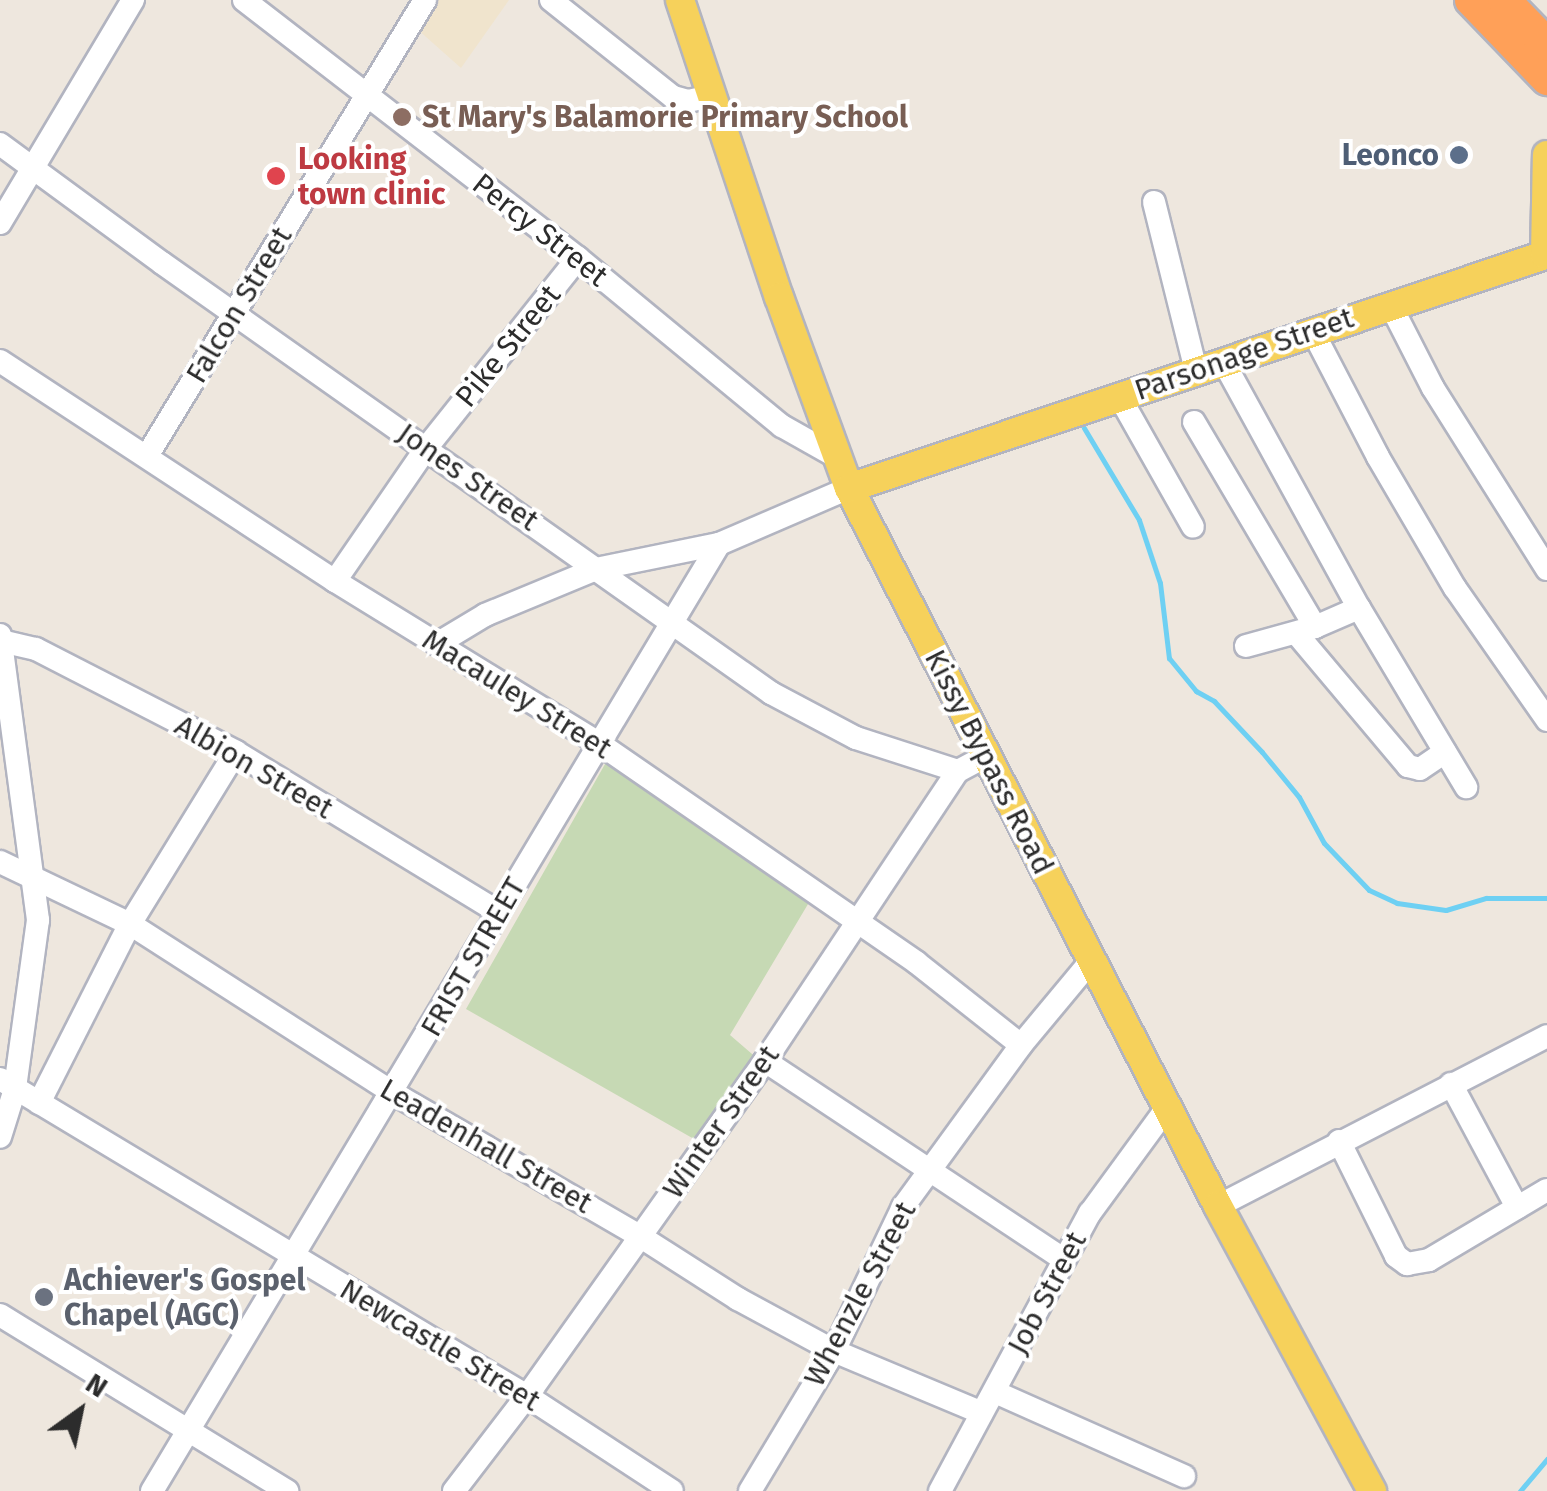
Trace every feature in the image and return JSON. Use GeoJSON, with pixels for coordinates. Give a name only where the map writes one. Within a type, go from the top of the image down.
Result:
{"type":"FeatureCollection","features":[{"type":"Feature","properties":{"kind":"highway"},"geometry":{"type":"LineString","coordinates":[[1472,0],[1547,78]]}},
{"type":"Feature","properties":{"kind":"highway"},"geometry":{"type":"LineString","coordinates":[[1504,0],[1547,44]]}},
{"type":"Feature","properties":{"kind":"main road","name":"Kissy Bypass Road"},"geometry":{"type":"LineString","coordinates":[[680,0],[849,488],[1218,1206],[1372,1491]]}},
{"type":"Feature","properties":{"kind":"main road","name":"Parsonage Street"},"geometry":{"type":"LineString","coordinates":[[849,488],[1390,304],[1546,257],[1547,155]]}},
{"type":"Feature","properties":{"kind":"street"},"geometry":{"type":"LineString","coordinates":[[0,223],[133,0]]}},
{"type":"Feature","properties":{"kind":"street","name":"Percy Street"},"geometry":{"type":"LineString","coordinates":[[244,0],[365,98],[578,258],[782,426],[837,457]]}},
{"type":"Feature","properties":{"kind":"street","name":"Falcon Street"},"geometry":{"type":"LineString","coordinates":[[147,456],[425,0]]}},
{"type":"Feature","properties":{"kind":"street"},"geometry":{"type":"LineString","coordinates":[[551,0],[673,97],[688,101],[712,96]]}},
{"type":"Feature","properties":{"kind":"street","name":"Jones Street"},"geometry":{"type":"LineString","coordinates":[[0,144],[234,314],[798,710],[856,738],[958,771]]}},
{"type":"Feature","properties":{"kind":"street"},"geometry":{"type":"LineString","coordinates":[[1154,202],[1210,366],[1466,787]]}},
{"type":"Feature","properties":{"kind":"street","name":"Pike Street"},"geometry":{"type":"LineString","coordinates":[[335,580],[427,447],[578,258]]}},
{"type":"Feature","properties":{"kind":"street"},"geometry":{"type":"LineString","coordinates":[[1390,304],[1442,405],[1547,569]]}},
{"type":"Feature","properties":{"kind":"street"},"geometry":{"type":"LineString","coordinates":[[1312,330],[1378,457],[1455,588],[1547,720]]}},
{"type":"Feature","properties":{"kind":"street","name":"Macauley Street"},"geometry":{"type":"LineString","coordinates":[[0,361],[335,580],[600,744],[858,923],[1021,1045]]}},
{"type":"Feature","properties":{"kind":"street"},"geometry":{"type":"LineString","coordinates":[[1119,396],[1192,526]]}},
{"type":"Feature","properties":{"kind":"street"},"geometry":{"type":"LineString","coordinates":[[1194,422],[1306,630],[1408,766],[1420,769],[1445,752]]}},
{"type":"Feature","properties":{"kind":"street"},"geometry":{"type":"LineString","coordinates":[[437,644],[485,615],[596,568],[719,544],[849,488]]}},
{"type":"Feature","properties":{"kind":"street","name":"FRIST STREET"},"geometry":{"type":"LineString","coordinates":[[152,1491],[719,544]]}},
{"type":"Feature","properties":{"kind":"street"},"geometry":{"type":"LineString","coordinates":[[1246,646],[1306,630],[1359,608]]}},
{"type":"Feature","properties":{"kind":"street"},"geometry":{"type":"LineString","coordinates":[[0,1136],[7,1084],[34,966],[38,920],[1,638]]}},
{"type":"Feature","properties":{"kind":"street","name":"Albion Street"},"geometry":{"type":"LineString","coordinates":[[1,638],[36,649],[236,752],[498,912]]}},
{"type":"Feature","properties":{"kind":"street"},"geometry":{"type":"LineString","coordinates":[[39,1104],[130,924],[236,752]]}},
{"type":"Feature","properties":{"kind":"street","name":"Winter Street"},"geometry":{"type":"LineString","coordinates":[[454,1491],[528,1396],[765,1061],[958,771],[986,756]]}},
{"type":"Feature","properties":{"kind":"street","name":"Leadenhall Street"},"geometry":{"type":"LineString","coordinates":[[0,862],[130,924],[393,1093],[641,1237],[738,1299],[834,1351],[982,1413]]}},
{"type":"Feature","properties":{"kind":"street","name":"Whenzle Street"},"geometry":{"type":"LineString","coordinates":[[750,1491],[834,1351],[891,1226],[928,1169],[1021,1045],[1091,961]]}},
{"type":"Feature","properties":{"kind":"street"},"geometry":{"type":"LineString","coordinates":[[1218,1206],[1339,1140],[1547,1036]]}},
{"type":"Feature","properties":{"kind":"street"},"geometry":{"type":"LineString","coordinates":[[765,1061],[1064,1259]]}},
{"type":"Feature","properties":{"kind":"street","name":"Newcastle Street"},"geometry":{"type":"LineString","coordinates":[[7,1084],[528,1396],[672,1491]]}},
{"type":"Feature","properties":{"kind":"street"},"geometry":{"type":"LineString","coordinates":[[1451,1084],[1516,1207]]}},
{"type":"Feature","properties":{"kind":"street","name":"Job Street"},"geometry":{"type":"LineString","coordinates":[[940,1491],[1090,1213],[1169,1105]]}},
{"type":"Feature","properties":{"kind":"street"},"geometry":{"type":"LineString","coordinates":[[1339,1140],[1396,1256],[1407,1264],[1429,1260],[1547,1190]]}},
{"type":"Feature","properties":{"kind":"street"},"geometry":{"type":"LineString","coordinates":[[0,1315],[287,1491]]}},
{"type":"Feature","properties":{"kind":"street"},"geometry":{"type":"LineString","coordinates":[[995,1392],[1184,1476]]}},
{"type":"Feature","properties":{"kind":"shaded area"},"geometry":{"type":"Polygon","coordinates":[[[434,0],[509,0],[461,68],[416,28],[434,0]]]}},
{"type":"Feature","properties":{"kind":"green space"},"geometry":{"type":"Polygon","coordinates":[[[613,750],[817,889],[730,1035],[759,1060],[701,1143],[466,1009],[613,750]]]}},
{"type":"Feature","properties":{"kind":"waterway"},"geometry":{"type":"LineString","coordinates":[[1084,428],[1139,520],[1160,583],[1169,658],[1196,691],[1214,701],[1262,752],[1299,797],[1324,843],[1369,890],[1397,903],[1446,910],[1486,898],[1547,898]]}},
{"type":"Feature","properties":{"kind":"waterway"},"geometry":{"type":"LineString","coordinates":[[1520,1491],[1547,1459]]}},
{"type":"Feature","properties":{"kind":"place","name":"St Mary's Balamorie Primary School"},"geometry":{"type":"Point","coordinates":[402,117]}},
{"type":"Feature","properties":{"kind":"place","name":"Leonco"},"geometry":{"type":"Point","coordinates":[1459,155]}},
{"type":"Feature","properties":{"kind":"place","name":"Looking town clinic"},"geometry":{"type":"Point","coordinates":[276,176]}},
{"type":"Feature","properties":{"kind":"place","name":"Achiever's Gospel Chapel (AGC)"},"geometry":{"type":"Point","coordinates":[44,1297]}}]}
